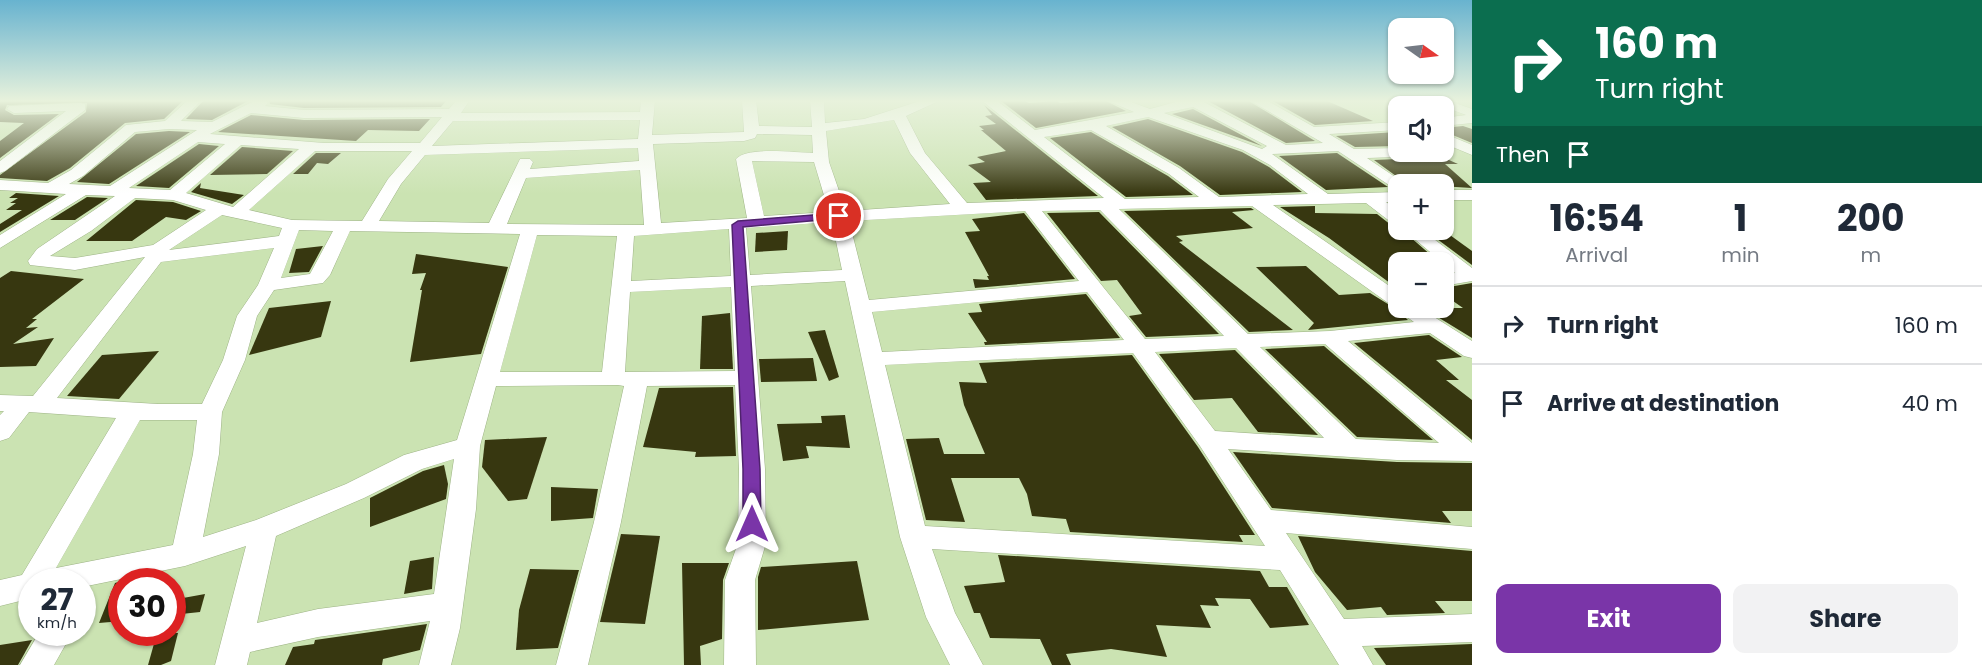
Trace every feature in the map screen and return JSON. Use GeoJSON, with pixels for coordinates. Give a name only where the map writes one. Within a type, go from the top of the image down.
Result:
{"type":"FeatureCollection","features":[{"type":"Feature","properties":{"kind":"street"},"geometry":{"type":"LineString","coordinates":[[0,168],[48,131]]}},
{"type":"Feature","properties":{"kind":"street"},"geometry":{"type":"LineString","coordinates":[[51,188],[77,173],[127,131]]}},
{"type":"Feature","properties":{"kind":"street"},"geometry":{"type":"LineString","coordinates":[[205,131],[122,192],[86,227],[43,253],[38,261],[75,264],[344,226],[626,231],[963,208],[1388,197]]}},
{"type":"Feature","properties":{"kind":"street"},"geometry":{"type":"LineString","coordinates":[[368,226],[394,182],[438,131]]}},
{"type":"Feature","properties":{"kind":"street"},"geometry":{"type":"LineString","coordinates":[[646,131],[653,229]]}},
{"type":"Feature","properties":{"kind":"street"},"geometry":{"type":"LineString","coordinates":[[194,137],[312,146],[422,149],[531,148],[744,137],[750,135],[752,131]]}},
{"type":"Feature","properties":{"kind":"street"},"geometry":{"type":"LineString","coordinates":[[819,131],[821,158],[839,216],[914,537],[941,617],[967,665]]}},
{"type":"Feature","properties":{"kind":"street"},"geometry":{"type":"LineString","coordinates":[[901,131],[926,166],[963,208]]}},
{"type":"Feature","properties":{"kind":"street"},"geometry":{"type":"LineString","coordinates":[[1025,131],[1111,203],[1349,448]]}},
{"type":"Feature","properties":{"kind":"street"},"geometry":{"type":"LineString","coordinates":[[1030,135],[1055,131]]}},
{"type":"Feature","properties":{"kind":"street"},"geometry":{"type":"LineString","coordinates":[[1104,131],[1174,171],[1216,202]]}},
{"type":"Feature","properties":{"kind":"street"},"geometry":{"type":"LineString","coordinates":[[1206,131],[1256,152],[1324,199]]}},
{"type":"Feature","properties":{"kind":"street"},"geometry":{"type":"LineString","coordinates":[[1248,131],[1283,149]]}},
{"type":"Feature","properties":{"kind":"street"},"geometry":{"type":"LineString","coordinates":[[1314,131],[1388,179]]}},
{"type":"Feature","properties":{"kind":"street"},"geometry":{"type":"LineString","coordinates":[[174,195],[238,140]]}},
{"type":"Feature","properties":{"kind":"street"},"geometry":{"type":"LineString","coordinates":[[1454,142],[1471,150]]}},
{"type":"Feature","properties":{"kind":"street"},"geometry":{"type":"LineString","coordinates":[[0,432],[21,403],[81,356],[117,301],[156,253],[227,211],[312,146]]}},
{"type":"Feature","properties":{"kind":"street"},"geometry":{"type":"LineString","coordinates":[[496,228],[531,148]]}},
{"type":"Feature","properties":{"kind":"street"},"geometry":{"type":"LineString","coordinates":[[1256,152],[1283,149],[1388,151]]}},
{"type":"Feature","properties":{"kind":"street"},"geometry":{"type":"LineString","coordinates":[[1454,151],[1471,150]]}},
{"type":"Feature","properties":{"kind":"street"},"geometry":{"type":"LineString","coordinates":[[740,665],[740,580],[752,543],[747,378],[741,281],[747,224],[744,159],[751,156],[821,158]]}},
{"type":"Feature","properties":{"kind":"street"},"geometry":{"type":"LineString","coordinates":[[519,174],[649,165]]}},
{"type":"Feature","properties":{"kind":"street"},"geometry":{"type":"LineString","coordinates":[[0,196],[8,186],[174,195],[288,233]]}},
{"type":"Feature","properties":{"kind":"street"},"geometry":{"type":"LineString","coordinates":[[0,243],[84,189]]}},
{"type":"Feature","properties":{"kind":"street"},"geometry":{"type":"LineString","coordinates":[[1454,195],[1472,195]]}},
{"type":"Feature","properties":{"kind":"street"},"geometry":{"type":"LineString","coordinates":[[1370,198],[1388,212]]}},
{"type":"Feature","properties":{"kind":"street"},"geometry":{"type":"LineString","coordinates":[[1454,200],[1472,212]]}},
{"type":"Feature","properties":{"kind":"street"},"geometry":{"type":"LineString","coordinates":[[1256,201],[1388,294]]}},
{"type":"Feature","properties":{"kind":"street"},"geometry":{"type":"LineString","coordinates":[[1029,206],[1138,345],[1206,439],[1263,520],[1286,559],[1357,665]]}},
{"type":"Feature","properties":{"kind":"street"},"geometry":{"type":"LineString","coordinates":[[268,285],[316,279],[344,226]]}},
{"type":"Feature","properties":{"kind":"street"},"geometry":{"type":"LineString","coordinates":[[435,665],[462,509],[468,446],[530,229]]}},
{"type":"Feature","properties":{"kind":"street"},"geometry":{"type":"LineString","coordinates":[[572,665],[593,588],[622,462],[625,379],[621,287],[626,231]]}},
{"type":"Feature","properties":{"kind":"street"},"geometry":{"type":"LineString","coordinates":[[185,554],[206,454],[210,412],[234,360],[247,316],[268,285],[288,233]]}},
{"type":"Feature","properties":{"kind":"street"},"geometry":{"type":"LineString","coordinates":[[1426,240],[1471,276],[1458,283]]}},
{"type":"Feature","properties":{"kind":"street"},"geometry":{"type":"LineString","coordinates":[[621,287],[853,275]]}},
{"type":"Feature","properties":{"kind":"street"},"geometry":{"type":"LineString","coordinates":[[1371,283],[1388,282]]}},
{"type":"Feature","properties":{"kind":"street"},"geometry":{"type":"LineString","coordinates":[[860,307],[1092,286]]}},
{"type":"Feature","properties":{"kind":"street"},"geometry":{"type":"LineString","coordinates":[[1422,318],[1472,351]]}},
{"type":"Feature","properties":{"kind":"street"},"geometry":{"type":"LineString","coordinates":[[874,359],[1330,337],[1434,326]]}},
{"type":"Feature","properties":{"kind":"street"},"geometry":{"type":"LineString","coordinates":[[1330,337],[1469,452]]}},
{"type":"Feature","properties":{"kind":"street"},"geometry":{"type":"LineString","coordinates":[[487,379],[747,378]]}},
{"type":"Feature","properties":{"kind":"street"},"geometry":{"type":"LineString","coordinates":[[21,403],[132,412],[210,412]]}},
{"type":"Feature","properties":{"kind":"street"},"geometry":{"type":"LineString","coordinates":[[41,568],[132,412]]}},
{"type":"Feature","properties":{"kind":"street"},"geometry":{"type":"LineString","coordinates":[[1206,439],[1349,448],[1469,452]]}},
{"type":"Feature","properties":{"kind":"street"},"geometry":{"type":"LineString","coordinates":[[96,579],[264,529],[413,462],[468,446]]}},
{"type":"Feature","properties":{"kind":"street"},"geometry":{"type":"LineString","coordinates":[[1263,520],[1472,538]]}},
{"type":"Feature","properties":{"kind":"street"},"geometry":{"type":"LineString","coordinates":[[234,653],[264,529]]}},
{"type":"Feature","properties":{"kind":"street"},"geometry":{"type":"LineString","coordinates":[[914,537],[1286,559]]}},
{"type":"Feature","properties":{"kind":"street"},"geometry":{"type":"LineString","coordinates":[[0,593],[18,588]]}},
{"type":"Feature","properties":{"kind":"street"},"geometry":{"type":"LineString","coordinates":[[234,653],[318,623],[447,605]]}},
{"type":"Feature","properties":{"kind":"street"},"geometry":{"type":"LineString","coordinates":[[1335,633],[1472,628]]}},
{"type":"Feature","properties":{"kind":"street"},"geometry":{"type":"LineString","coordinates":[[36,665],[48,646]]}},
{"type":"Feature","properties":{"kind":"building"},"geometry":{"type":"Polygon","coordinates":[[[13,131],[36,131],[0,158],[0,141],[13,131]]]}},
{"type":"Feature","properties":{"kind":"building"},"geometry":{"type":"Polygon","coordinates":[[[60,131],[115,131],[70,168],[47,181],[0,178],[0,175],[60,131]]]}},
{"type":"Feature","properties":{"kind":"building"},"geometry":{"type":"Polygon","coordinates":[[[220,131],[367,131],[356,141],[218,132],[220,131]]]}},
{"type":"Feature","properties":{"kind":"building"},"geometry":{"type":"Polygon","coordinates":[[[982,131],[1017,131],[1098,196],[986,200],[973,183],[991,182],[968,165],[985,162],[977,157],[1006,151],[982,131]]]}},
{"type":"Feature","properties":{"kind":"building"},"geometry":{"type":"Polygon","coordinates":[[[1119,131],[1182,131],[1242,152],[1269,167],[1302,192],[1220,195],[1180,166],[1119,131]]]}},
{"type":"Feature","properties":{"kind":"building"},"geometry":{"type":"Polygon","coordinates":[[[1220,131],[1234,131],[1262,146],[1220,131]]]}},
{"type":"Feature","properties":{"kind":"building"},"geometry":{"type":"Polygon","coordinates":[[[1264,131],[1298,131],[1315,141],[1286,143],[1264,131]]]}},
{"type":"Feature","properties":{"kind":"building"},"geometry":{"type":"Polygon","coordinates":[[[1454,131],[1472,131],[1472,143],[1454,136],[1454,131]]]}},
{"type":"Feature","properties":{"kind":"building"},"geometry":{"type":"Polygon","coordinates":[[[190,132],[109,184],[77,182],[136,134],[190,132]]]}},
{"type":"Feature","properties":{"kind":"building"},"geometry":{"type":"Polygon","coordinates":[[[1091,132],[1168,176],[1193,195],[1126,197],[1050,138],[1091,132]]]}},
{"type":"Feature","properties":{"kind":"building"},"geometry":{"type":"Polygon","coordinates":[[[1388,133],[1388,146],[1355,147],[1336,136],[1388,133]]]}},
{"type":"Feature","properties":{"kind":"building"},"geometry":{"type":"Polygon","coordinates":[[[199,144],[219,146],[169,188],[136,186],[199,144]]]}},
{"type":"Feature","properties":{"kind":"building"},"geometry":{"type":"Polygon","coordinates":[[[242,147],[293,151],[267,174],[210,175],[242,147]]]}},
{"type":"Feature","properties":{"kind":"building"},"geometry":{"type":"Polygon","coordinates":[[[316,153],[341,153],[328,164],[317,163],[308,174],[293,174],[316,153]]]}},
{"type":"Feature","properties":{"kind":"building"},"geometry":{"type":"Polygon","coordinates":[[[1337,153],[1388,187],[1326,190],[1279,156],[1337,153]]]}},
{"type":"Feature","properties":{"kind":"building"},"geometry":{"type":"Polygon","coordinates":[[[1374,160],[1454,162],[1458,164],[1445,164],[1472,188],[1454,187],[1454,174],[1393,174],[1374,160]]]}},
{"type":"Feature","properties":{"kind":"building"},"geometry":{"type":"Polygon","coordinates":[[[201,183],[200,188],[244,195],[232,204],[191,192],[201,183]]]}},
{"type":"Feature","properties":{"kind":"building"},"geometry":{"type":"Polygon","coordinates":[[[16,193],[59,196],[0,232],[0,224],[22,210],[6,210],[16,203],[10,203],[18,198],[9,198],[16,193]]]}},
{"type":"Feature","properties":{"kind":"building"},"geometry":{"type":"Polygon","coordinates":[[[87,197],[108,198],[75,220],[50,220],[87,197]]]}},
{"type":"Feature","properties":{"kind":"building"},"geometry":{"type":"Polygon","coordinates":[[[136,200],[173,202],[201,211],[186,220],[166,217],[132,241],[86,241],[136,200]]]}},
{"type":"Feature","properties":{"kind":"building"},"geometry":{"type":"Polygon","coordinates":[[[1315,206],[1315,213],[1377,214],[1388,223],[1388,240],[1414,240],[1427,252],[1388,252],[1388,282],[1329,238],[1280,207],[1315,206]]]}},
{"type":"Feature","properties":{"kind":"building"},"geometry":{"type":"Polygon","coordinates":[[[1251,208],[1254,210],[1232,212],[1253,228],[1176,236],[1183,241],[1179,242],[1293,330],[1249,332],[1124,211],[1251,208]]]}},
{"type":"Feature","properties":{"kind":"building"},"geometry":{"type":"Polygon","coordinates":[[[1099,212],[1219,334],[1146,337],[1129,316],[1142,314],[1117,280],[1101,281],[1047,213],[1099,212]]]}},
{"type":"Feature","properties":{"kind":"building"},"geometry":{"type":"Polygon","coordinates":[[[1024,213],[1075,279],[975,288],[973,279],[989,280],[987,276],[989,276],[965,232],[980,231],[972,219],[1024,213]]]}},
{"type":"Feature","properties":{"kind":"building"},"geometry":{"type":"Polygon","coordinates":[[[788,231],[787,250],[755,252],[756,233],[788,231]]]}},
{"type":"Feature","properties":{"kind":"building"},"geometry":{"type":"Polygon","coordinates":[[[1454,238],[1472,251],[1472,265],[1438,240],[1454,240],[1454,238]]]}},
{"type":"Feature","properties":{"kind":"building"},"geometry":{"type":"Polygon","coordinates":[[[323,246],[309,272],[289,273],[296,249],[323,246]]]}},
{"type":"Feature","properties":{"kind":"building"},"geometry":{"type":"Polygon","coordinates":[[[416,254],[508,267],[481,354],[410,362],[422,290],[420,290],[426,273],[412,274],[416,254]]]}},
{"type":"Feature","properties":{"kind":"building"},"geometry":{"type":"Polygon","coordinates":[[[1306,266],[1339,295],[1370,293],[1388,304],[1388,318],[1408,320],[1308,330],[1314,323],[1256,267],[1306,266]]]}},
{"type":"Feature","properties":{"kind":"building"},"geometry":{"type":"Polygon","coordinates":[[[11,271],[84,279],[32,319],[37,319],[26,328],[38,327],[13,344],[54,338],[36,366],[0,367],[0,278],[11,271]]]}},
{"type":"Feature","properties":{"kind":"building"},"geometry":{"type":"Polygon","coordinates":[[[1472,283],[1472,338],[1439,318],[1454,318],[1454,308],[1463,308],[1454,302],[1454,286],[1472,283]]]}},
{"type":"Feature","properties":{"kind":"building"},"geometry":{"type":"Polygon","coordinates":[[[1086,294],[1120,338],[985,345],[984,342],[987,342],[968,313],[982,312],[979,304],[1086,294]]]}},
{"type":"Feature","properties":{"kind":"building"},"geometry":{"type":"Polygon","coordinates":[[[331,301],[321,337],[249,355],[269,308],[331,301]]]}},
{"type":"Feature","properties":{"kind":"building"},"geometry":{"type":"Polygon","coordinates":[[[730,313],[733,369],[700,369],[702,316],[730,313]]]}},
{"type":"Feature","properties":{"kind":"building"},"geometry":{"type":"Polygon","coordinates":[[[825,330],[839,377],[829,381],[808,332],[825,330]]]}},
{"type":"Feature","properties":{"kind":"building"},"geometry":{"type":"Polygon","coordinates":[[[1429,335],[1462,357],[1436,360],[1459,380],[1446,380],[1472,400],[1472,440],[1354,343],[1429,335]]]}},
{"type":"Feature","properties":{"kind":"building"},"geometry":{"type":"Polygon","coordinates":[[[1324,346],[1433,440],[1357,437],[1265,349],[1324,346]]]}},
{"type":"Feature","properties":{"kind":"building"},"geometry":{"type":"Polygon","coordinates":[[[1235,350],[1318,435],[1258,432],[1232,398],[1194,400],[1159,354],[1235,350]]]}},
{"type":"Feature","properties":{"kind":"building"},"geometry":{"type":"Polygon","coordinates":[[[159,351],[119,399],[67,396],[102,355],[159,351]]]}},
{"type":"Feature","properties":{"kind":"building"},"geometry":{"type":"Polygon","coordinates":[[[1132,355],[1198,447],[1255,535],[1239,535],[1243,542],[1070,532],[1066,519],[1032,516],[1027,494],[1019,478],[951,478],[965,522],[926,520],[906,439],[939,438],[944,454],[985,454],[964,405],[959,382],[987,383],[979,363],[1132,355]]]}},
{"type":"Feature","properties":{"kind":"building"},"geometry":{"type":"Polygon","coordinates":[[[813,358],[817,381],[761,382],[759,359],[813,358]]]}},
{"type":"Feature","properties":{"kind":"building"},"geometry":{"type":"Polygon","coordinates":[[[733,387],[736,456],[695,457],[696,452],[643,447],[659,388],[733,387]]]}},
{"type":"Feature","properties":{"kind":"building"},"geometry":{"type":"Polygon","coordinates":[[[845,415],[850,448],[806,446],[809,458],[783,461],[777,424],[822,423],[821,416],[845,415]]]}},
{"type":"Feature","properties":{"kind":"building"},"geometry":{"type":"Polygon","coordinates":[[[547,437],[527,499],[508,501],[482,467],[485,440],[547,437]]]}},
{"type":"Feature","properties":{"kind":"building"},"geometry":{"type":"Polygon","coordinates":[[[1233,452],[1397,462],[1472,463],[1472,511],[1442,511],[1451,523],[1272,508],[1233,452]]]}},
{"type":"Feature","properties":{"kind":"building"},"geometry":{"type":"Polygon","coordinates":[[[444,465],[448,484],[446,499],[370,527],[370,498],[423,471],[444,465]]]}},
{"type":"Feature","properties":{"kind":"building"},"geometry":{"type":"Polygon","coordinates":[[[551,487],[598,489],[593,518],[551,521],[551,487]]]}},
{"type":"Feature","properties":{"kind":"building"},"geometry":{"type":"Polygon","coordinates":[[[621,534],[660,536],[645,624],[600,622],[621,534]]]}},
{"type":"Feature","properties":{"kind":"building"},"geometry":{"type":"Polygon","coordinates":[[[1298,536],[1472,551],[1472,601],[1435,601],[1445,613],[1387,615],[1381,607],[1347,610],[1315,572],[1298,536]]]}},
{"type":"Feature","properties":{"kind":"building"},"geometry":{"type":"Polygon","coordinates":[[[998,555],[1260,571],[1269,587],[1287,587],[1309,625],[1270,628],[1250,599],[1215,598],[1219,606],[1200,605],[1211,628],[1156,625],[1167,657],[1111,649],[1066,654],[1071,665],[1052,665],[1040,639],[990,638],[980,613],[974,613],[964,586],[1005,582],[998,555]]]}},
{"type":"Feature","properties":{"kind":"building"},"geometry":{"type":"Polygon","coordinates":[[[434,557],[432,589],[404,594],[410,561],[434,557]]]}},
{"type":"Feature","properties":{"kind":"building"},"geometry":{"type":"Polygon","coordinates":[[[857,561],[869,620],[758,630],[758,577],[761,567],[857,561]]]}},
{"type":"Feature","properties":{"kind":"building"},"geometry":{"type":"Polygon","coordinates":[[[682,563],[729,563],[723,580],[722,639],[700,646],[701,665],[684,665],[682,563]]]}},
{"type":"Feature","properties":{"kind":"building"},"geometry":{"type":"Polygon","coordinates":[[[530,569],[579,570],[558,648],[516,650],[519,610],[530,569]]]}},
{"type":"Feature","properties":{"kind":"building"},"geometry":{"type":"Polygon","coordinates":[[[205,594],[200,612],[186,614],[186,597],[205,594]]]}},
{"type":"Feature","properties":{"kind":"building"},"geometry":{"type":"Polygon","coordinates":[[[108,600],[108,622],[99,623],[108,600]]]}},
{"type":"Feature","properties":{"kind":"building"},"geometry":{"type":"Polygon","coordinates":[[[427,624],[420,650],[383,659],[382,665],[285,665],[293,647],[314,644],[315,640],[427,624]]]}},
{"type":"Feature","properties":{"kind":"building"},"geometry":{"type":"Polygon","coordinates":[[[18,642],[18,646],[29,646],[18,665],[0,665],[0,645],[18,642]]]}},
{"type":"Feature","properties":{"kind":"building"},"geometry":{"type":"Polygon","coordinates":[[[1472,644],[1472,665],[1386,665],[1374,648],[1472,644]]]}},
{"type":"Feature","properties":{"kind":"building"},"geometry":{"type":"Polygon","coordinates":[[[153,646],[175,646],[171,661],[161,665],[148,665],[153,646]]]}},
{"type":"Feature","properties":{"kind":"route"},"geometry":{"type":"LineString","coordinates":[[752,524],[752,469],[738,225],[839,216]]}}]}
